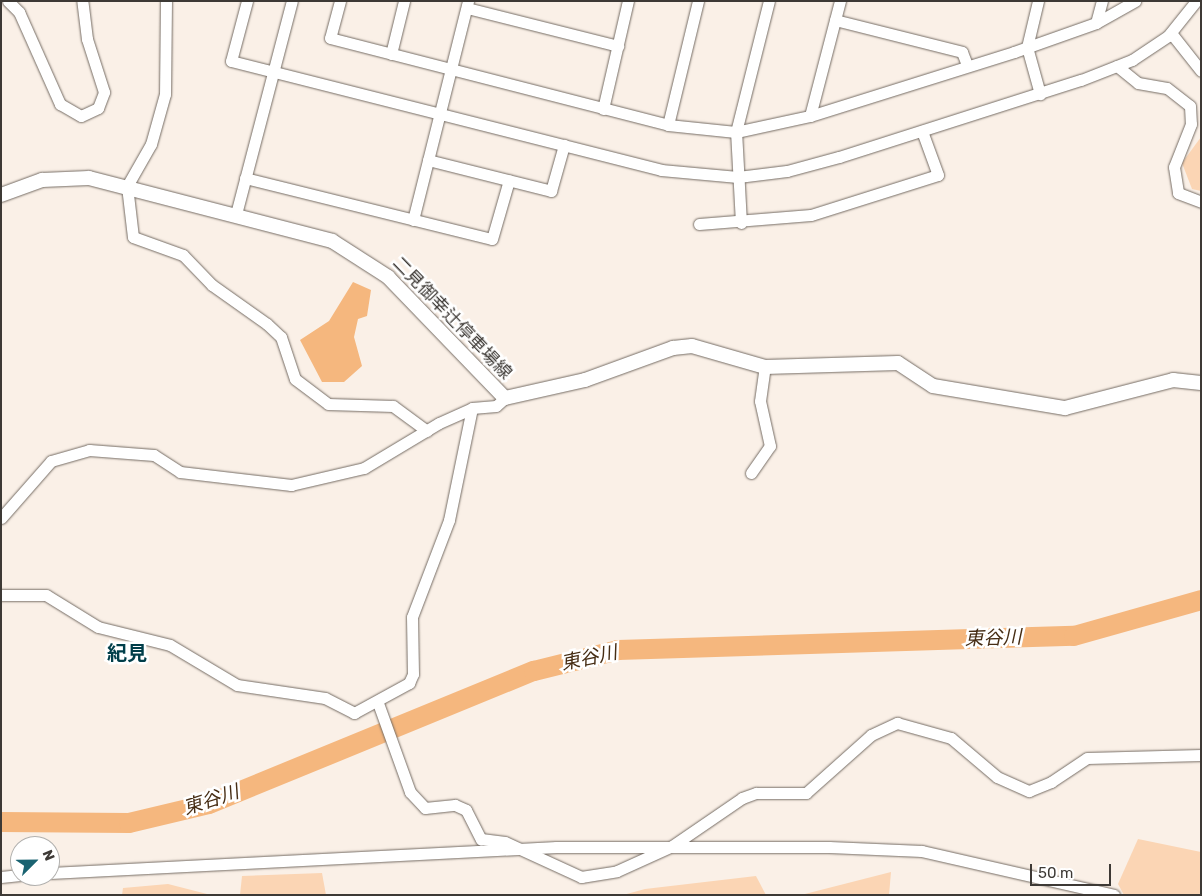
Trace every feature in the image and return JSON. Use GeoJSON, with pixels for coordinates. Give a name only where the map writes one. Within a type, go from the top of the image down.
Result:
{"type":"FeatureCollection","features":[{"type":"Feature","properties":{"kind":"main road","name":"二見御幸辻停車場線"},"geometry":{"type":"LineString","coordinates":[[1,196],[42,180],[89,178],[236,214],[332,241],[366,259],[410,298],[506,398],[585,380],[673,348],[692,346],[765,367],[898,363],[933,386],[1065,408],[1173,380],[1201,383]]}},
{"type":"Feature","properties":{"kind":"street"},"geometry":{"type":"LineString","coordinates":[[8,1],[19,12],[60,104],[81,116],[98,108],[104,92],[87,39],[82,1]]}},
{"type":"Feature","properties":{"kind":"street"},"geometry":{"type":"LineString","coordinates":[[166,1],[165,94],[151,144],[127,186],[132,237],[183,255],[212,285],[267,324],[281,337],[295,379],[328,404],[393,406],[427,431]]}},
{"type":"Feature","properties":{"kind":"street"},"geometry":{"type":"LineString","coordinates":[[247,1],[231,61],[440,112],[661,170],[738,177],[787,172],[1040,94],[1117,66],[1171,33],[1196,1]]}},
{"type":"Feature","properties":{"kind":"street"},"geometry":{"type":"LineString","coordinates":[[236,214],[292,1]]}},
{"type":"Feature","properties":{"kind":"street"},"geometry":{"type":"LineString","coordinates":[[340,1],[330,38],[668,125],[736,132],[810,116],[1027,47],[1096,24],[1135,1]]}},
{"type":"Feature","properties":{"kind":"street"},"geometry":{"type":"LineString","coordinates":[[392,54],[404,1]]}},
{"type":"Feature","properties":{"kind":"street"},"geometry":{"type":"LineString","coordinates":[[604,109],[628,1]]}},
{"type":"Feature","properties":{"kind":"street"},"geometry":{"type":"LineString","coordinates":[[668,125],[698,1]]}},
{"type":"Feature","properties":{"kind":"street"},"geometry":{"type":"LineString","coordinates":[[741,223],[736,132],[769,1]]}},
{"type":"Feature","properties":{"kind":"street"},"geometry":{"type":"LineString","coordinates":[[810,116],[840,1]]}},
{"type":"Feature","properties":{"kind":"street"},"geometry":{"type":"LineString","coordinates":[[1038,1],[1027,47],[1040,94]]}},
{"type":"Feature","properties":{"kind":"street"},"geometry":{"type":"LineString","coordinates":[[1096,24],[1102,1]]}},
{"type":"Feature","properties":{"kind":"street"},"geometry":{"type":"LineString","coordinates":[[413,220],[467,4],[618,46]]}},
{"type":"Feature","properties":{"kind":"street"},"geometry":{"type":"LineString","coordinates":[[835,20],[962,52],[967,65]]}},
{"type":"Feature","properties":{"kind":"street"},"geometry":{"type":"LineString","coordinates":[[1171,33],[1199,67]]}},
{"type":"Feature","properties":{"kind":"street"},"geometry":{"type":"LineString","coordinates":[[1117,66],[1138,83],[1167,88],[1190,106],[1191,124],[1174,167],[1178,193],[1201,202]]}},
{"type":"Feature","properties":{"kind":"street"},"geometry":{"type":"LineString","coordinates":[[699,224],[741,223],[811,215],[938,175],[922,131]]}},
{"type":"Feature","properties":{"kind":"street"},"geometry":{"type":"LineString","coordinates":[[428,160],[551,191],[564,145]]}},
{"type":"Feature","properties":{"kind":"street"},"geometry":{"type":"LineString","coordinates":[[245,178],[492,240],[509,180]]}},
{"type":"Feature","properties":{"kind":"street"},"geometry":{"type":"LineString","coordinates":[[751,473],[770,446],[760,402],[765,367]]}},
{"type":"Feature","properties":{"kind":"street"},"geometry":{"type":"LineString","coordinates":[[1,518],[51,462],[89,450],[154,455],[180,472],[291,485],[364,468],[427,431],[472,408],[496,406],[506,398]]}},
{"type":"Feature","properties":{"kind":"street"},"geometry":{"type":"LineString","coordinates":[[1,595],[46,595],[98,627],[170,645],[193,662],[254,691],[325,698],[354,713],[378,703],[409,683],[413,674],[412,617],[450,520],[472,408]]}},
{"type":"Feature","properties":{"kind":"street"},"geometry":{"type":"LineString","coordinates":[[378,703],[380,715],[395,757],[410,792],[425,808],[455,805],[466,810],[481,839],[505,842],[581,877],[617,871],[672,846],[742,798],[756,793],[806,793],[871,735],[897,723],[951,738],[997,777],[1029,791],[1087,758],[1201,755]]}},
{"type":"Feature","properties":{"kind":"street"},"geometry":{"type":"LineString","coordinates":[[60,872],[360,854],[672,846],[922,851],[1114,895]]}},
{"type":"Feature","properties":{"kind":"shaded area"},"geometry":{"type":"Polygon","coordinates":[[[1201,137],[1201,191],[1192,189],[1182,163],[1201,137]]]}},
{"type":"Feature","properties":{"kind":"shaded area"},"geometry":{"type":"Polygon","coordinates":[[[353,282],[371,290],[367,316],[358,319],[354,337],[362,366],[344,382],[322,382],[300,340],[329,321],[353,282]]]}},
{"type":"Feature","properties":{"kind":"shaded area"},"geometry":{"type":"Polygon","coordinates":[[[1138,839],[1201,852],[1201,895],[1124,895],[1118,884],[1138,839]]]}},
{"type":"Feature","properties":{"kind":"shaded area"},"geometry":{"type":"Polygon","coordinates":[[[891,872],[889,895],[801,895],[891,872]]]}},
{"type":"Feature","properties":{"kind":"shaded area"},"geometry":{"type":"Polygon","coordinates":[[[322,873],[326,895],[240,895],[242,876],[322,873]]]}},
{"type":"Feature","properties":{"kind":"shaded area"},"geometry":{"type":"Polygon","coordinates":[[[756,876],[766,895],[623,895],[645,889],[756,876]]]}},
{"type":"Feature","properties":{"kind":"shaded area"},"geometry":{"type":"Polygon","coordinates":[[[168,884],[211,895],[122,895],[123,888],[168,884]]]}},
{"type":"Feature","properties":{"kind":"waterway","name":"東谷川"},"geometry":{"type":"LineString","coordinates":[[1,822],[129,823],[209,804],[534,671],[618,650],[1074,636],[1201,600]]}},
{"type":"Feature","properties":{"kind":"district","name":"紀見"},"geometry":{"type":"Point","coordinates":[127,653]}}]}
